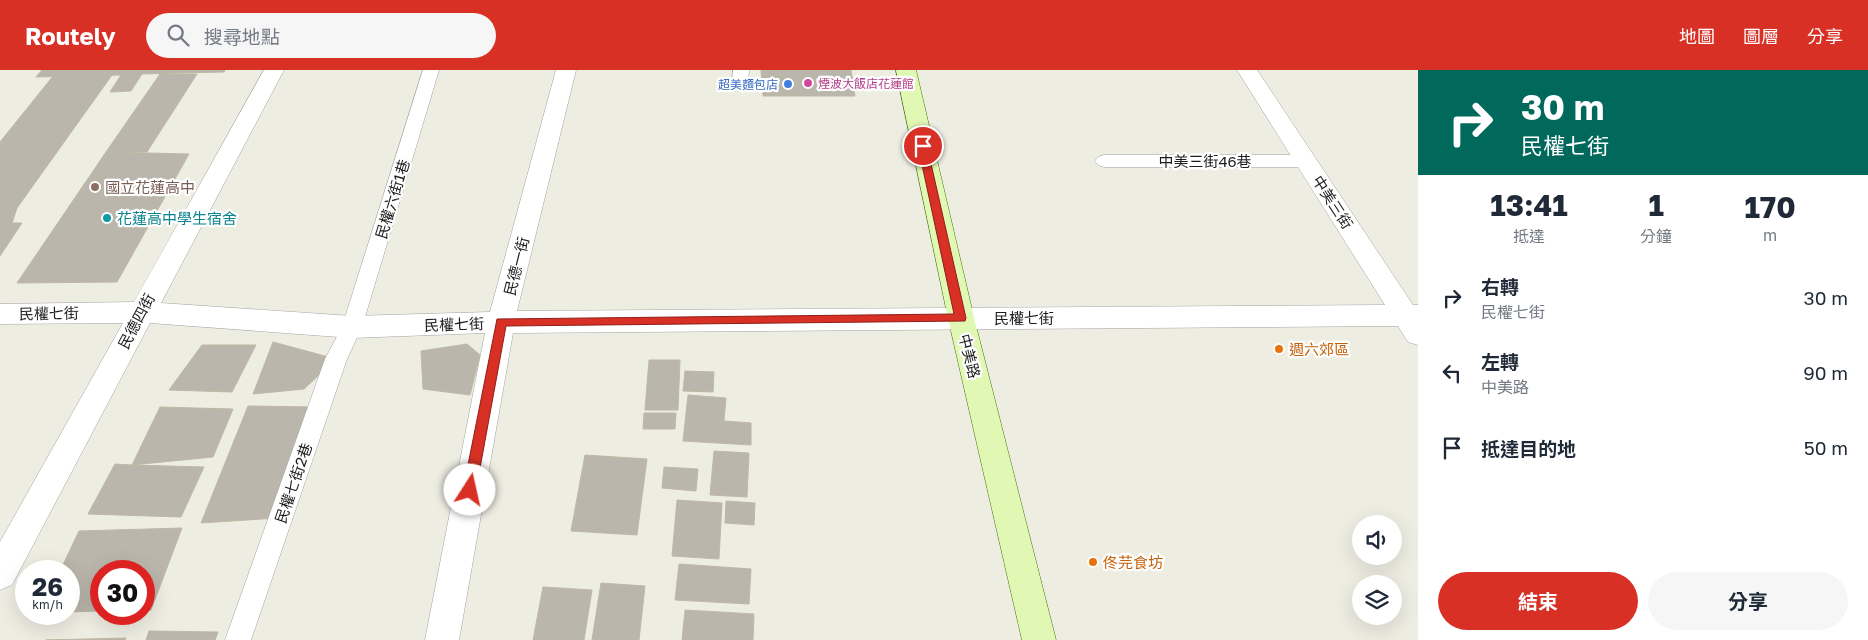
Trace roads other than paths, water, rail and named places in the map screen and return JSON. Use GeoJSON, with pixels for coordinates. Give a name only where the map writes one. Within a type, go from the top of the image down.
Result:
{"type":"FeatureCollection","features":[{"type":"Feature","properties":{"kind":"street","name":"民德四街"},"geometry":{"type":"LineString","coordinates":[[0,574],[274,70]]}},
{"type":"Feature","properties":{"kind":"street","name":"民德一街"},"geometry":{"type":"LineString","coordinates":[[442,640],[501,322],[566,70]]}},
{"type":"Feature","properties":{"kind":"street","name":"中美路"},"geometry":{"type":"LineString","coordinates":[[906,70],[961,318],[1039,640]]}},
{"type":"Feature","properties":{"kind":"street","name":"中美三街"},"geometry":{"type":"LineString","coordinates":[[1247,70],[1414,321]]}},
{"type":"Feature","properties":{"kind":"street","name":"民權七街"},"geometry":{"type":"LineString","coordinates":[[0,314],[141,312],[352,327],[501,322],[961,318],[1414,321]]}},
{"type":"Feature","properties":{"kind":"lane","name":"民權六街1巷"},"geometry":{"type":"LineString","coordinates":[[352,327],[431,70]]}},
{"type":"Feature","properties":{"kind":"lane","name":"中美三街46巷"},"geometry":{"type":"LineString","coordinates":[[1104,161],[1306,161]]}},
{"type":"Feature","properties":{"kind":"lane","name":"民權七街2巷"},"geometry":{"type":"LineString","coordinates":[[238,640],[336,359],[352,327]]}},
{"type":"Feature","properties":{"kind":"place","name":"煙波大飯店花蓮館"},"geometry":{"type":"Point","coordinates":[808,83]}},
{"type":"Feature","properties":{"kind":"place","name":"超美麵包店"},"geometry":{"type":"Point","coordinates":[788,84]}},
{"type":"Feature","properties":{"kind":"place","name":"國立花蓮高中"},"geometry":{"type":"Point","coordinates":[95,187]}},
{"type":"Feature","properties":{"kind":"place","name":"花蓮高中學生宿舍"},"geometry":{"type":"Point","coordinates":[107,218]}},
{"type":"Feature","properties":{"kind":"place","name":"週六郊區"},"geometry":{"type":"Point","coordinates":[1279,349]}},
{"type":"Feature","properties":{"kind":"place","name":"佟芫食坊"},"geometry":{"type":"Point","coordinates":[1093,562]}}]}
